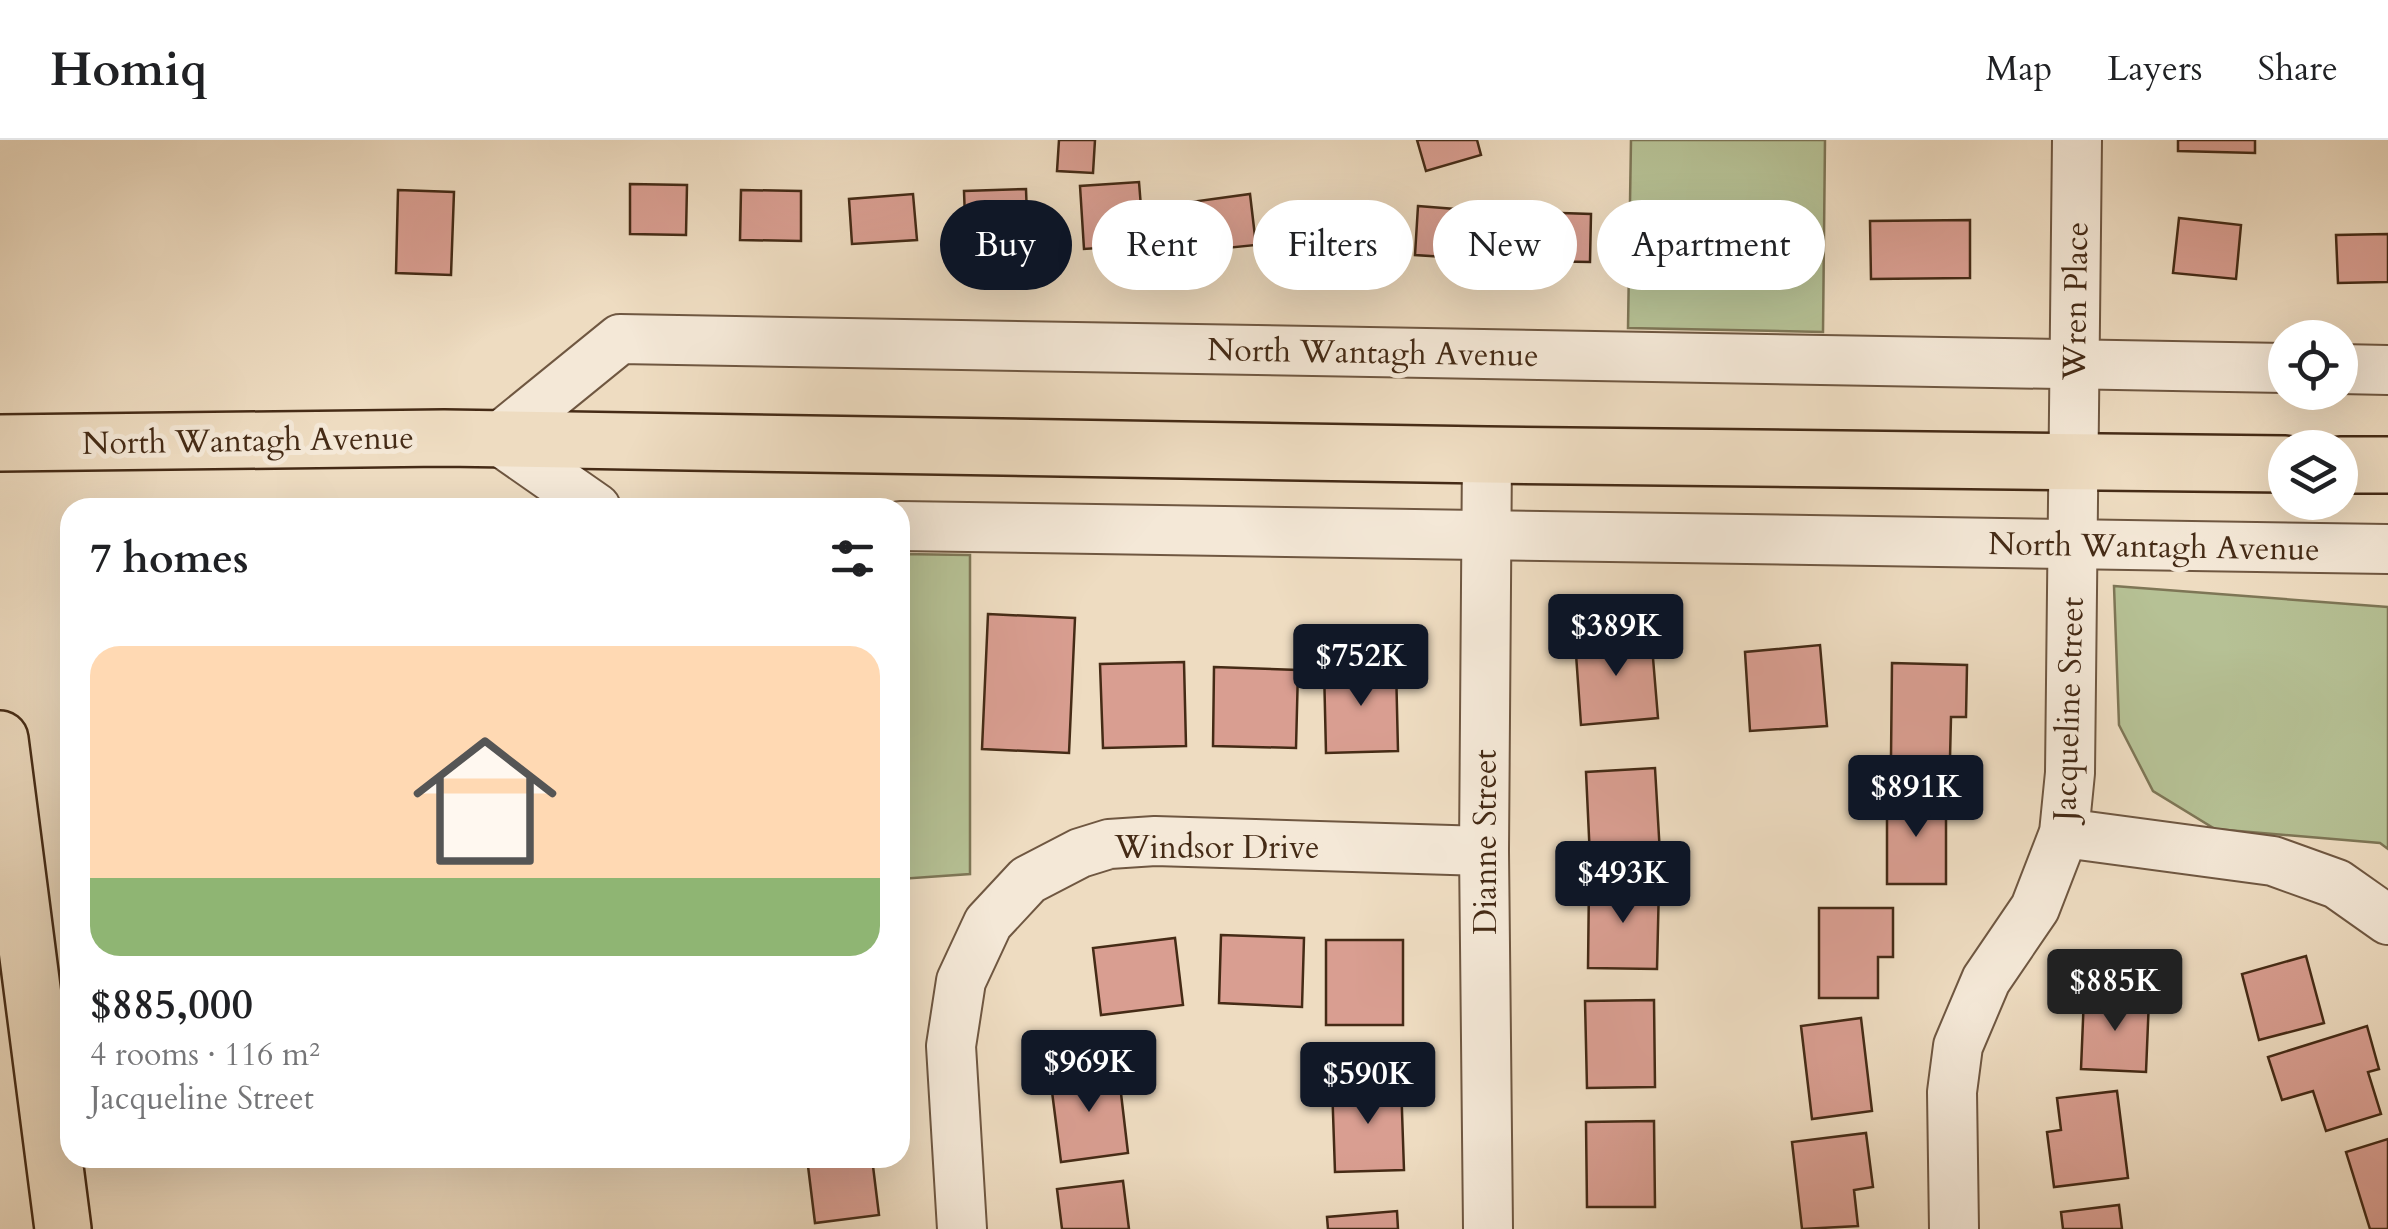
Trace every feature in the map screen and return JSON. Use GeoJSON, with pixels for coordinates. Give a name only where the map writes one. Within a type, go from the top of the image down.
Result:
{"type":"FeatureCollection","features":[{"type":"Feature","properties":{"kind":"main road","name":"North Wantagh Avenue"},"geometry":{"type":"LineString","coordinates":[[0,443],[497,439],[1488,456],[2268,464]]}},
{"type":"Feature","properties":{"kind":"main road"},"geometry":{"type":"LineString","coordinates":[[2358,464],[2388,465]]}},
{"type":"Feature","properties":{"kind":"main road"},"geometry":{"type":"LineString","coordinates":[[0,739],[63,1229]]}},
{"type":"Feature","properties":{"kind":"street","name":"Wren Place"},"geometry":{"type":"LineString","coordinates":[[2072,462],[2077,140]]}},
{"type":"Feature","properties":{"kind":"street","name":"North Wantagh Avenue"},"geometry":{"type":"LineString","coordinates":[[497,439],[620,339],[2268,368]]}},
{"type":"Feature","properties":{"kind":"street"},"geometry":{"type":"LineString","coordinates":[[2358,369],[2388,370]]}},
{"type":"Feature","properties":{"kind":"street"},"geometry":{"type":"LineString","coordinates":[[497,439],[582,498]]}},
{"type":"Feature","properties":{"kind":"street","name":"Dianne Street"},"geometry":{"type":"LineString","coordinates":[[1488,456],[1484,851],[1488,1229]]}},
{"type":"Feature","properties":{"kind":"street","name":"Jacqueline Street"},"geometry":{"type":"LineString","coordinates":[[1954,1229],[1952,1092],[1958,1046],[1986,980],[2035,908],[2064,833],[2070,773],[2072,462]]}},
{"type":"Feature","properties":{"kind":"street","name":"North Wantagh Avenue"},"geometry":{"type":"LineString","coordinates":[[910,526],[2388,549]]}},
{"type":"Feature","properties":{"kind":"street"},"geometry":{"type":"LineString","coordinates":[[2064,833],[2273,861],[2337,884],[2388,920]]}},
{"type":"Feature","properties":{"kind":"street","name":"Windsor Drive"},"geometry":{"type":"LineString","coordinates":[[962,1229],[952,1046],[961,981],[988,923],[1028,880],[1110,844],[1154,840],[1484,851]]}},
{"type":"Feature","properties":{"kind":"green space"},"geometry":{"type":"Polygon","coordinates":[[[1631,140],[1825,140],[1824,200],[1630,200],[1631,140]]]}},
{"type":"Feature","properties":{"kind":"green space"},"geometry":{"type":"Polygon","coordinates":[[[1629,290],[1823,290],[1823,332],[1628,328],[1629,290]]]}},
{"type":"Feature","properties":{"kind":"green space"},"geometry":{"type":"Polygon","coordinates":[[[910,554],[970,555],[970,874],[910,878],[910,554]]]}},
{"type":"Feature","properties":{"kind":"green space"},"geometry":{"type":"Polygon","coordinates":[[[2114,586],[2388,607],[2388,849],[2380,843],[2215,829],[2153,791],[2119,725],[2114,586]]]}},
{"type":"Feature","properties":{"kind":"building"},"geometry":{"type":"Polygon","coordinates":[[[1059,140],[1095,140],[1093,173],[1057,171],[1059,140]]]}},
{"type":"Feature","properties":{"kind":"building"},"geometry":{"type":"Polygon","coordinates":[[[1417,140],[1477,140],[1481,155],[1426,171],[1417,140]]]}},
{"type":"Feature","properties":{"kind":"building"},"geometry":{"type":"Polygon","coordinates":[[[2178,140],[2255,140],[2255,153],[2178,151],[2178,140]]]}},
{"type":"Feature","properties":{"kind":"building"},"geometry":{"type":"Polygon","coordinates":[[[1139,182],[1140,200],[1092,200],[1092,248],[1084,249],[1080,186],[1139,182]]]}},
{"type":"Feature","properties":{"kind":"building"},"geometry":{"type":"Polygon","coordinates":[[[630,184],[687,185],[686,235],[630,234],[630,184]]]}},
{"type":"Feature","properties":{"kind":"building"},"geometry":{"type":"Polygon","coordinates":[[[1026,189],[1026,200],[964,200],[964,191],[1026,189]]]}},
{"type":"Feature","properties":{"kind":"building"},"geometry":{"type":"Polygon","coordinates":[[[398,190],[454,192],[451,275],[396,273],[398,190]]]}},
{"type":"Feature","properties":{"kind":"building"},"geometry":{"type":"Polygon","coordinates":[[[741,190],[801,191],[801,241],[740,240],[741,190]]]}},
{"type":"Feature","properties":{"kind":"building"},"geometry":{"type":"Polygon","coordinates":[[[913,194],[917,240],[852,244],[849,199],[913,194]]]}},
{"type":"Feature","properties":{"kind":"building"},"geometry":{"type":"Polygon","coordinates":[[[1250,194],[1253,245],[1233,247],[1233,200],[1206,200],[1250,194]]]}},
{"type":"Feature","properties":{"kind":"building"},"geometry":{"type":"Polygon","coordinates":[[[1418,206],[1433,207],[1433,256],[1415,255],[1418,206]]]}},
{"type":"Feature","properties":{"kind":"building"},"geometry":{"type":"Polygon","coordinates":[[[1577,214],[1591,214],[1590,262],[1577,262],[1577,214]]]}},
{"type":"Feature","properties":{"kind":"building"},"geometry":{"type":"Polygon","coordinates":[[[2179,218],[2241,225],[2236,279],[2173,273],[2179,218]]]}},
{"type":"Feature","properties":{"kind":"building"},"geometry":{"type":"Polygon","coordinates":[[[1970,220],[1970,278],[1871,279],[1870,221],[1970,220]]]}},
{"type":"Feature","properties":{"kind":"building"},"geometry":{"type":"Polygon","coordinates":[[[2388,234],[2388,282],[2338,283],[2336,235],[2388,234]]]}},
{"type":"Feature","properties":{"kind":"building"},"geometry":{"type":"Polygon","coordinates":[[[988,614],[1075,618],[1069,753],[982,749],[988,614]]]}},
{"type":"Feature","properties":{"kind":"building"},"geometry":{"type":"Polygon","coordinates":[[[1651,634],[1658,718],[1581,725],[1575,640],[1651,634]]]}},
{"type":"Feature","properties":{"kind":"building"},"geometry":{"type":"Polygon","coordinates":[[[1820,645],[1827,726],[1750,731],[1745,652],[1820,645]]]}},
{"type":"Feature","properties":{"kind":"building"},"geometry":{"type":"Polygon","coordinates":[[[1184,662],[1186,746],[1103,748],[1100,664],[1184,662]]]}},
{"type":"Feature","properties":{"kind":"building"},"geometry":{"type":"Polygon","coordinates":[[[1892,663],[1967,665],[1966,717],[1951,717],[1950,758],[1891,757],[1892,663]]]}},
{"type":"Feature","properties":{"kind":"building"},"geometry":{"type":"Polygon","coordinates":[[[1396,666],[1398,751],[1326,753],[1324,668],[1396,666]]]}},
{"type":"Feature","properties":{"kind":"building"},"geometry":{"type":"Polygon","coordinates":[[[1214,667],[1298,670],[1296,748],[1213,746],[1214,667]]]}},
{"type":"Feature","properties":{"kind":"building"},"geometry":{"type":"Polygon","coordinates":[[[1655,768],[1660,854],[1590,858],[1586,772],[1655,768]]]}},
{"type":"Feature","properties":{"kind":"building"},"geometry":{"type":"Polygon","coordinates":[[[1887,796],[1946,796],[1946,884],[1887,884],[1887,796]]]}},
{"type":"Feature","properties":{"kind":"building"},"geometry":{"type":"Polygon","coordinates":[[[1589,882],[1659,884],[1657,969],[1588,968],[1589,882]]]}},
{"type":"Feature","properties":{"kind":"building"},"geometry":{"type":"Polygon","coordinates":[[[1819,908],[1893,908],[1893,957],[1878,957],[1878,998],[1819,998],[1819,908]]]}},
{"type":"Feature","properties":{"kind":"building"},"geometry":{"type":"Polygon","coordinates":[[[1221,935],[1304,938],[1302,1007],[1219,1003],[1221,935]]]}},
{"type":"Feature","properties":{"kind":"building"},"geometry":{"type":"Polygon","coordinates":[[[1175,938],[1183,1005],[1101,1015],[1093,948],[1175,938]]]}},
{"type":"Feature","properties":{"kind":"building"},"geometry":{"type":"Polygon","coordinates":[[[1326,940],[1403,940],[1403,1025],[1326,1025],[1326,940]]]}},
{"type":"Feature","properties":{"kind":"building"},"geometry":{"type":"Polygon","coordinates":[[[2306,956],[2324,1023],[2259,1040],[2242,974],[2306,956]]]}},
{"type":"Feature","properties":{"kind":"building"},"geometry":{"type":"Polygon","coordinates":[[[2084,996],[2149,999],[2146,1072],[2081,1069],[2084,996]]]}},
{"type":"Feature","properties":{"kind":"building"},"geometry":{"type":"Polygon","coordinates":[[[1654,1000],[1655,1087],[1587,1088],[1585,1001],[1654,1000]]]}},
{"type":"Feature","properties":{"kind":"building"},"geometry":{"type":"Polygon","coordinates":[[[1861,1018],[1872,1111],[1812,1119],[1801,1026],[1861,1018]]]}},
{"type":"Feature","properties":{"kind":"building"},"geometry":{"type":"Polygon","coordinates":[[[2367,1026],[2379,1069],[2368,1072],[2381,1114],[2326,1131],[2313,1091],[2282,1100],[2268,1057],[2367,1026]]]}},
{"type":"Feature","properties":{"kind":"building"},"geometry":{"type":"Polygon","coordinates":[[[1118,1068],[1128,1153],[1061,1162],[1050,1076],[1118,1068]]]}},
{"type":"Feature","properties":{"kind":"building"},"geometry":{"type":"Polygon","coordinates":[[[1401,1082],[1404,1170],[1335,1172],[1332,1084],[1401,1082]]]}},
{"type":"Feature","properties":{"kind":"building"},"geometry":{"type":"Polygon","coordinates":[[[2117,1091],[2128,1178],[2054,1187],[2047,1132],[2061,1130],[2057,1098],[2117,1091]]]}},
{"type":"Feature","properties":{"kind":"building"},"geometry":{"type":"Polygon","coordinates":[[[1654,1121],[1655,1207],[1587,1207],[1586,1122],[1654,1121]]]}},
{"type":"Feature","properties":{"kind":"building"},"geometry":{"type":"Polygon","coordinates":[[[1866,1133],[1873,1187],[1854,1190],[1858,1226],[1802,1229],[1792,1142],[1866,1133]]]}},
{"type":"Feature","properties":{"kind":"building"},"geometry":{"type":"Polygon","coordinates":[[[2388,1139],[2388,1229],[2370,1229],[2346,1152],[2388,1139]]]}},
{"type":"Feature","properties":{"kind":"building"},"geometry":{"type":"Polygon","coordinates":[[[808,1168],[873,1168],[879,1215],[815,1223],[808,1168]]]}},
{"type":"Feature","properties":{"kind":"building"},"geometry":{"type":"Polygon","coordinates":[[[1123,1181],[1129,1229],[1062,1229],[1057,1189],[1123,1181]]]}},
{"type":"Feature","properties":{"kind":"building"},"geometry":{"type":"Polygon","coordinates":[[[2119,1205],[2122,1229],[2063,1229],[2061,1212],[2119,1205]]]}},
{"type":"Feature","properties":{"kind":"building"},"geometry":{"type":"Polygon","coordinates":[[[1397,1211],[1398,1229],[1328,1229],[1327,1217],[1397,1211]]]}}]}
